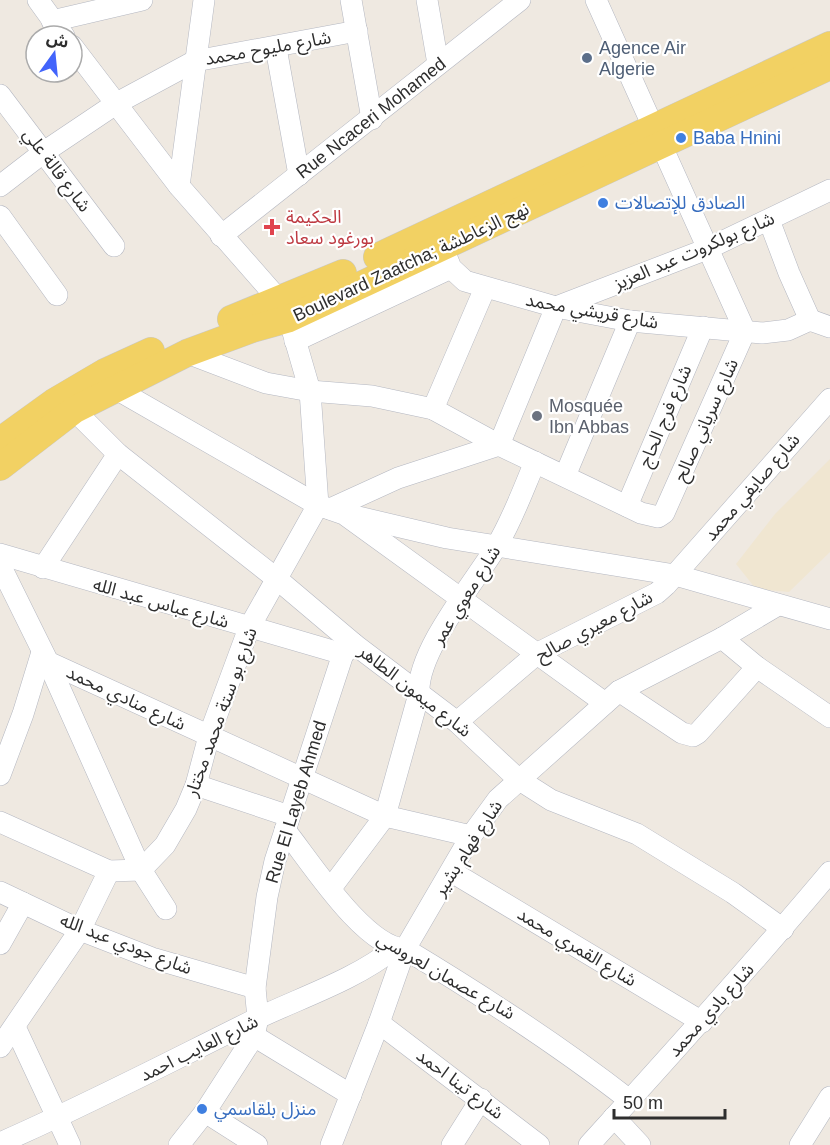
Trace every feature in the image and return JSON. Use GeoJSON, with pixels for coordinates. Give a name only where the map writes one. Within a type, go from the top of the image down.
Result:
{"type":"FeatureCollection","features":[{"type":"Feature","properties":{"kind":"main road","name":"Boulevard Zaatcha; نهج الزعاطشة"},"geometry":{"type":"LineString","coordinates":[[0,441],[54,402],[105,372],[154,350],[288,320],[656,137],[830,45]]}},
{"type":"Feature","properties":{"kind":"main road","name":"Boulevard Zaatcha; نهج الزعاطشة"},"geometry":{"type":"LineString","coordinates":[[0,467],[74,410],[187,353],[252,329],[288,320],[447,258],[656,137],[830,66]]}},
{"type":"Feature","properties":{"kind":"street"},"geometry":{"type":"LineString","coordinates":[[38,0],[55,24]]}},
{"type":"Feature","properties":{"kind":"street"},"geometry":{"type":"LineString","coordinates":[[70,24],[142,0]]}},
{"type":"Feature","properties":{"kind":"street"},"geometry":{"type":"LineString","coordinates":[[179,186],[204,0]]}},
{"type":"Feature","properties":{"kind":"street"},"geometry":{"type":"LineString","coordinates":[[351,0],[372,119]]}},
{"type":"Feature","properties":{"kind":"street"},"geometry":{"type":"LineString","coordinates":[[427,0],[438,64]]}},
{"type":"Feature","properties":{"kind":"street"},"geometry":{"type":"LineString","coordinates":[[596,0],[745,331]]}},
{"type":"Feature","properties":{"kind":"street","name":"Rue Ncaceri Mohamed"},"geometry":{"type":"LineString","coordinates":[[221,236],[372,119],[512,3]]}},
{"type":"Feature","properties":{"kind":"street","name":"شارع مليوح محمد"},"geometry":{"type":"LineString","coordinates":[[0,186],[44,152],[117,103],[195,61],[276,48],[357,31]]}},
{"type":"Feature","properties":{"kind":"street"},"geometry":{"type":"LineString","coordinates":[[276,48],[299,175]]}},
{"type":"Feature","properties":{"kind":"street"},"geometry":{"type":"LineString","coordinates":[[84,61],[179,186],[288,320],[310,391],[331,509]]}},
{"type":"Feature","properties":{"kind":"street","name":"شارع قالة علي"},"geometry":{"type":"LineString","coordinates":[[0,95],[114,246]]}},
{"type":"Feature","properties":{"kind":"street","name":"شارع بولكروت عبد العزيز"},"geometry":{"type":"LineString","coordinates":[[556,307],[707,249],[827,195]]}},
{"type":"Feature","properties":{"kind":"street"},"geometry":{"type":"LineString","coordinates":[[0,216],[57,295]]}},
{"type":"Feature","properties":{"kind":"street"},"geometry":{"type":"LineString","coordinates":[[769,220],[789,273],[820,324]]}},
{"type":"Feature","properties":{"kind":"street","name":"شارع قريشي محمد"},"geometry":{"type":"LineString","coordinates":[[447,258],[465,282],[556,307],[630,321],[776,333],[820,324]]}},
{"type":"Feature","properties":{"kind":"street"},"geometry":{"type":"LineString","coordinates":[[433,409],[486,288]]}},
{"type":"Feature","properties":{"kind":"street"},"geometry":{"type":"LineString","coordinates":[[331,509],[398,478],[499,445],[556,307]]}},
{"type":"Feature","properties":{"kind":"street"},"geometry":{"type":"LineString","coordinates":[[565,476],[630,321]]}},
{"type":"Feature","properties":{"kind":"street","name":"شارع فرج الحاج"},"geometry":{"type":"LineString","coordinates":[[627,506],[703,327]]}},
{"type":"Feature","properties":{"kind":"street","name":"شارع سرياني صالح"},"geometry":{"type":"LineString","coordinates":[[627,506],[654,517],[661,516],[667,510],[745,331]]}},
{"type":"Feature","properties":{"kind":"street"},"geometry":{"type":"LineString","coordinates":[[187,353],[266,383],[310,391],[372,396],[433,409],[499,445],[627,506]]}},
{"type":"Feature","properties":{"kind":"street"},"geometry":{"type":"LineString","coordinates":[[117,388],[331,509],[538,654],[612,697],[682,733],[693,736],[698,734],[757,667]]}},
{"type":"Feature","properties":{"kind":"street","name":"شارع صايفي محمد"},"geometry":{"type":"LineString","coordinates":[[675,575],[830,399]]}},
{"type":"Feature","properties":{"kind":"street","name":"شارع ميمون الطاهر"},"geometry":{"type":"LineString","coordinates":[[74,410],[118,454],[277,579],[349,649],[419,694],[457,722],[518,779],[551,800],[637,834],[733,892],[783,929]]}},
{"type":"Feature","properties":{"kind":"street"},"geometry":{"type":"LineString","coordinates":[[43,568],[118,454]]}},
{"type":"Feature","properties":{"kind":"street","name":"شارع معوي عمر"},"geometry":{"type":"LineString","coordinates":[[331,888],[385,816],[419,694],[418,685],[428,659],[460,599],[497,547],[535,462]]}},
{"type":"Feature","properties":{"kind":"street"},"geometry":{"type":"LineString","coordinates":[[331,509],[497,547],[675,575],[830,619]]}},
{"type":"Feature","properties":{"kind":"street","name":"شارع بو ستة محمد مختار"},"geometry":{"type":"LineString","coordinates":[[141,870],[165,845],[196,786],[209,736],[249,628],[277,579],[331,509]]}},
{"type":"Feature","properties":{"kind":"street","name":"شارع عباس عبد الله"},"geometry":{"type":"LineString","coordinates":[[0,554],[249,628],[349,649]]}},
{"type":"Feature","properties":{"kind":"street","name":"شارع منادي محمد"},"geometry":{"type":"LineString","coordinates":[[0,565],[45,657],[141,870],[166,909]]}},
{"type":"Feature","properties":{"kind":"street","name":"شارع معيري صالح"},"geometry":{"type":"LineString","coordinates":[[457,722],[538,654],[657,593],[675,575]]}},
{"type":"Feature","properties":{"kind":"street","name":"شارع فهام بشير"},"geometry":{"type":"LineString","coordinates":[[331,1145],[380,1023],[400,948],[452,872],[471,836],[498,799],[612,697],[778,605]]}},
{"type":"Feature","properties":{"kind":"street"},"geometry":{"type":"LineString","coordinates":[[722,638],[757,667],[830,717]]}},
{"type":"Feature","properties":{"kind":"street","name":"Rue El Layeb Ahmed"},"geometry":{"type":"LineString","coordinates":[[256,1027],[255,988],[267,897],[287,823],[349,649]]}},
{"type":"Feature","properties":{"kind":"street"},"geometry":{"type":"LineString","coordinates":[[0,775],[45,657]]}},
{"type":"Feature","properties":{"kind":"street","name":"شارع منادي محمد"},"geometry":{"type":"LineString","coordinates":[[45,657],[209,736],[304,777],[385,816],[471,836]]}},
{"type":"Feature","properties":{"kind":"street"},"geometry":{"type":"LineString","coordinates":[[196,786],[287,823]]}},
{"type":"Feature","properties":{"kind":"street"},"geometry":{"type":"LineString","coordinates":[[0,822],[109,871],[141,870]]}},
{"type":"Feature","properties":{"kind":"street","name":"شارع عصمان لعروسي"},"geometry":{"type":"LineString","coordinates":[[287,823],[331,888],[374,936],[400,948],[552,1041],[628,1099]]}},
{"type":"Feature","properties":{"kind":"street"},"geometry":{"type":"LineString","coordinates":[[0,1047],[80,930],[109,871]]}},
{"type":"Feature","properties":{"kind":"street","name":"شارع القمري محمد"},"geometry":{"type":"LineString","coordinates":[[452,872],[702,1022]]}},
{"type":"Feature","properties":{"kind":"street","name":"شارع بادي محمد"},"geometry":{"type":"LineString","coordinates":[[589,1145],[628,1099],[702,1022],[830,872]]}},
{"type":"Feature","properties":{"kind":"street","name":"شارع جودي عبد الله"},"geometry":{"type":"LineString","coordinates":[[0,892],[80,930],[152,958],[255,988]]}},
{"type":"Feature","properties":{"kind":"street"},"geometry":{"type":"LineString","coordinates":[[0,944],[23,903]]}},
{"type":"Feature","properties":{"kind":"street","name":"شارع العايب احمد"},"geometry":{"type":"LineString","coordinates":[[0,1143],[256,1027],[400,948]]}},
{"type":"Feature","properties":{"kind":"street","name":"شارع تينا احمد"},"geometry":{"type":"LineString","coordinates":[[380,1023],[539,1145]]}},
{"type":"Feature","properties":{"kind":"street"},"geometry":{"type":"LineString","coordinates":[[15,1027],[70,1145]]}},
{"type":"Feature","properties":{"kind":"street"},"geometry":{"type":"LineString","coordinates":[[179,1145],[205,1112],[256,1027],[351,1095]]}},
{"type":"Feature","properties":{"kind":"street"},"geometry":{"type":"LineString","coordinates":[[800,1145],[830,1097]]}},
{"type":"Feature","properties":{"kind":"street"},"geometry":{"type":"LineString","coordinates":[[452,1145],[481,1100]]}},
{"type":"Feature","properties":{"kind":"street"},"geometry":{"type":"LineString","coordinates":[[205,1112],[247,1142]]}},
{"type":"Feature","properties":{"kind":"street"},"geometry":{"type":"LineString","coordinates":[[614,1117],[640,1145]]}},
{"type":"Feature","properties":{"kind":"shaded area"},"geometry":{"type":"Polygon","coordinates":[[[830,459],[830,552],[789,592],[756,589],[736,564],[775,514],[830,459]]]}},
{"type":"Feature","properties":{"kind":"place","name":"Agence Air Algerie"},"geometry":{"type":"Point","coordinates":[587,58]}},
{"type":"Feature","properties":{"kind":"place","name":"Baba Hnini"},"geometry":{"type":"Point","coordinates":[681,138]}},
{"type":"Feature","properties":{"kind":"place","name":"الصادق للإتصالات"},"geometry":{"type":"Point","coordinates":[603,203]}},
{"type":"Feature","properties":{"kind":"place","name":"الحكيمة بورغود سعاد"},"geometry":{"type":"Point","coordinates":[272,227]}},
{"type":"Feature","properties":{"kind":"place","name":"Mosquée Ibn Abbas"},"geometry":{"type":"Point","coordinates":[537,416]}},
{"type":"Feature","properties":{"kind":"place","name":"منزل بلقاسمي"},"geometry":{"type":"Point","coordinates":[202,1109]}}]}
